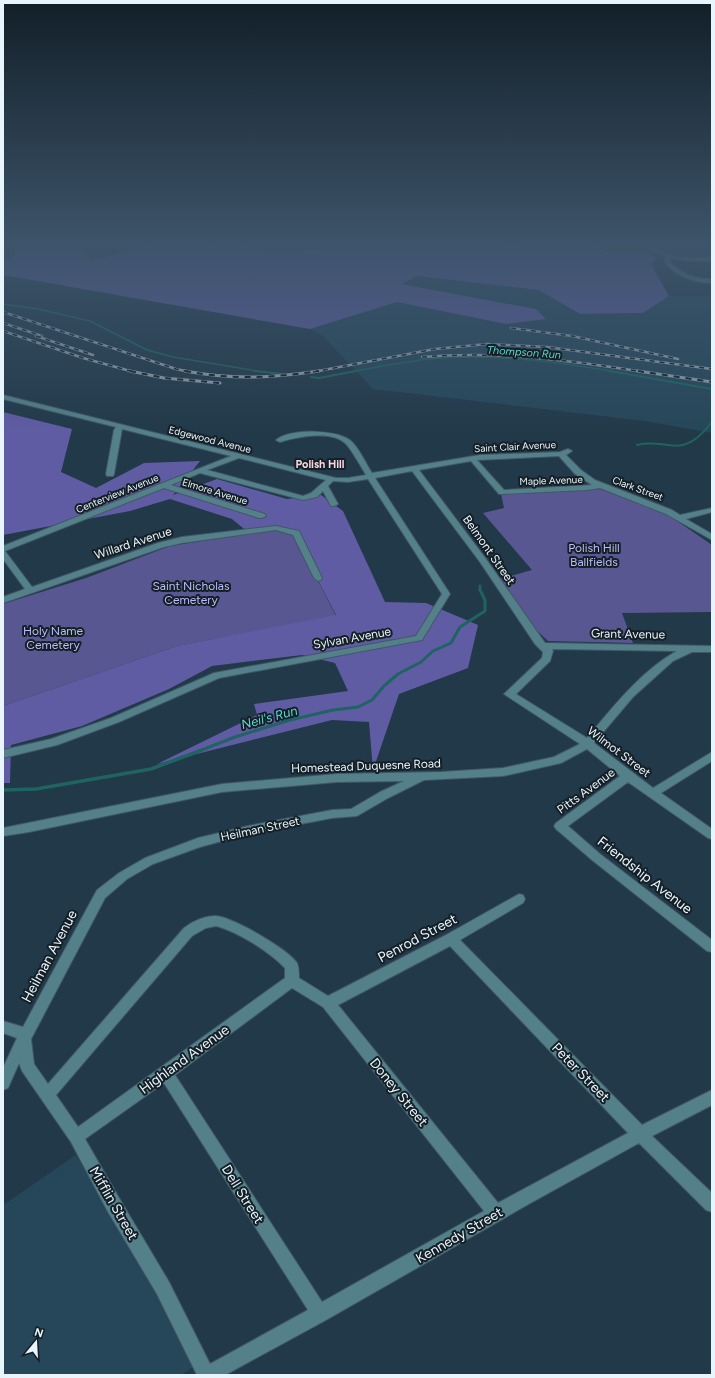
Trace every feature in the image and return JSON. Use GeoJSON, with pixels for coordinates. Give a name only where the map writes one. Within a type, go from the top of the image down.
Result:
{"type":"FeatureCollection","features":[{"type":"Feature","properties":{"kind":"street","name":"Edgewood Avenue"},"geometry":{"type":"LineString","coordinates":[[3,397],[331,479],[341,480],[414,468]]}},
{"type":"Feature","properties":{"kind":"street"},"geometry":{"type":"LineString","coordinates":[[110,474],[118,430],[121,426]]}},
{"type":"Feature","properties":{"kind":"street","name":"Sylvan Avenue"},"geometry":{"type":"LineString","coordinates":[[3,754],[54,742],[115,720],[217,674],[419,638],[446,594],[349,443],[342,438],[303,434],[290,436],[280,440]]}},
{"type":"Feature","properties":{"kind":"street","name":"Saint Clair Avenue"},"geometry":{"type":"LineString","coordinates":[[414,468],[472,458],[564,452]]}},
{"type":"Feature","properties":{"kind":"street","name":"Clark Street"},"geometry":{"type":"LineString","coordinates":[[564,452],[586,478],[599,486],[646,502],[680,518],[712,538]]}},
{"type":"Feature","properties":{"kind":"street","name":"Centerview Avenue"},"geometry":{"type":"LineString","coordinates":[[3,549],[238,456]]}},
{"type":"Feature","properties":{"kind":"street","name":"Maple Avenue"},"geometry":{"type":"LineString","coordinates":[[472,458],[502,492],[587,488],[599,486]]}},
{"type":"Feature","properties":{"kind":"street","name":"Belmont Street"},"geometry":{"type":"LineString","coordinates":[[414,468],[483,561],[538,642],[544,646]]}},
{"type":"Feature","properties":{"kind":"street"},"geometry":{"type":"LineString","coordinates":[[201,471],[299,497],[310,496],[331,479]]}},
{"type":"Feature","properties":{"kind":"street","name":"Elmore Avenue"},"geometry":{"type":"LineString","coordinates":[[163,485],[262,516]]}},
{"type":"Feature","properties":{"kind":"street"},"geometry":{"type":"LineString","coordinates":[[324,486],[334,504]]}},
{"type":"Feature","properties":{"kind":"street"},"geometry":{"type":"LineString","coordinates":[[680,518],[712,510]]}},
{"type":"Feature","properties":{"kind":"street","name":"Willard Avenue"},"geometry":{"type":"LineString","coordinates":[[3,600],[161,545],[182,540],[276,528],[296,533],[318,578]]}},
{"type":"Feature","properties":{"kind":"street"},"geometry":{"type":"LineString","coordinates":[[3,553],[30,590]]}},
{"type":"Feature","properties":{"kind":"street","name":"Grant Avenue"},"geometry":{"type":"LineString","coordinates":[[544,646],[712,649]]}},
{"type":"Feature","properties":{"kind":"street","name":"Wilmot Street"},"geometry":{"type":"LineString","coordinates":[[544,646],[548,651],[547,659],[509,694],[588,744],[628,776],[712,835]]}},
{"type":"Feature","properties":{"kind":"street","name":"Homestead Duquesne Road"},"geometry":{"type":"LineString","coordinates":[[3,832],[222,788],[337,778],[503,772],[557,760],[588,744],[629,695],[670,659],[691,648]]}},
{"type":"Feature","properties":{"kind":"street"},"geometry":{"type":"LineString","coordinates":[[653,793],[712,756]]}},
{"type":"Feature","properties":{"kind":"street","name":"Heilman Street"},"geometry":{"type":"LineString","coordinates":[[101,894],[123,876],[149,861],[198,844],[248,830],[332,814],[353,813],[384,795],[424,776]]}},
{"type":"Feature","properties":{"kind":"street","name":"Pitts Avenue"},"geometry":{"type":"LineString","coordinates":[[560,826],[628,776]]}},
{"type":"Feature","properties":{"kind":"street","name":"Friendship Avenue"},"geometry":{"type":"LineString","coordinates":[[560,826],[596,857],[712,947]]}},
{"type":"Feature","properties":{"kind":"street","name":"Heilman Avenue"},"geometry":{"type":"LineString","coordinates":[[3,1083],[26,1034],[101,894]]}},
{"type":"Feature","properties":{"kind":"street","name":"Penrod Street"},"geometry":{"type":"LineString","coordinates":[[328,1003],[451,939],[519,899]]}},
{"type":"Feature","properties":{"kind":"street"},"geometry":{"type":"LineString","coordinates":[[48,1095],[188,932],[196,926],[216,921],[226,923],[236,928],[285,960],[292,967],[292,981]]}},
{"type":"Feature","properties":{"kind":"street","name":"Peter Street"},"geometry":{"type":"LineString","coordinates":[[451,939],[640,1134],[712,1204]]}},
{"type":"Feature","properties":{"kind":"street","name":"Doney Street"},"geometry":{"type":"LineString","coordinates":[[292,981],[328,1003],[496,1213]]}},
{"type":"Feature","properties":{"kind":"street","name":"Highland Avenue"},"geometry":{"type":"LineString","coordinates":[[76,1137],[166,1074],[292,981]]}},
{"type":"Feature","properties":{"kind":"street"},"geometry":{"type":"LineString","coordinates":[[3,1027],[26,1034]]}},
{"type":"Feature","properties":{"kind":"street","name":"Mifflin Street"},"geometry":{"type":"LineString","coordinates":[[26,1034],[24,1052],[27,1066],[76,1137],[113,1204],[163,1288],[207,1375]]}},
{"type":"Feature","properties":{"kind":"street","name":"Dell Street"},"geometry":{"type":"LineString","coordinates":[[166,1074],[320,1314]]}},
{"type":"Feature","properties":{"kind":"street","name":"Kennedy Street"},"geometry":{"type":"LineString","coordinates":[[207,1375],[320,1314],[496,1213],[640,1134],[712,1097]]}},
{"type":"Feature","properties":{"kind":"shaded area"},"geometry":{"type":"Polygon","coordinates":[[[187,307],[380,307],[310,329],[187,307]]]}},
{"type":"Feature","properties":{"kind":"shaded area"},"geometry":{"type":"Polygon","coordinates":[[[380,307],[423,307],[506,324],[536,309],[527,307],[569,307],[580,314],[643,313],[652,307],[712,307],[712,433],[645,421],[373,389],[323,336],[310,329],[380,307]]]}},
{"type":"Feature","properties":{"kind":"shaded area"},"geometry":{"type":"Polygon","coordinates":[[[423,307],[527,307],[536,309],[546,319],[506,324],[423,307]]]}},
{"type":"Feature","properties":{"kind":"shaded area"},"geometry":{"type":"Polygon","coordinates":[[[569,307],[652,307],[643,313],[580,314],[569,307]]]}},
{"type":"Feature","properties":{"kind":"shaded area"},"geometry":{"type":"Polygon","coordinates":[[[3,412],[72,429],[61,472],[96,488],[144,463],[200,461],[173,495],[217,479],[287,499],[321,495],[343,511],[385,602],[426,603],[478,625],[468,668],[399,694],[373,770],[369,722],[332,720],[157,764],[257,715],[254,704],[348,691],[335,663],[302,655],[212,666],[169,689],[82,726],[11,745],[10,783],[3,783],[3,706],[177,646],[336,615],[295,536],[278,531],[249,533],[232,519],[170,499],[130,511],[3,535],[3,412]]]}},
{"type":"Feature","properties":{"kind":"shaded area"},"geometry":{"type":"Polygon","coordinates":[[[76,1155],[197,1365],[181,1375],[3,1375],[3,1205],[76,1155]]]}},
{"type":"Feature","properties":{"kind":"green space","name":"Polish Hill Ballfields"},"geometry":{"type":"Polygon","coordinates":[[[600,489],[667,514],[712,545],[712,612],[622,613],[633,643],[548,641],[531,625],[496,580],[532,570],[483,513],[504,508],[501,494],[600,489]]]}},
{"type":"Feature","properties":{"kind":"green space"},"geometry":{"type":"Polygon","coordinates":[[[280,530],[295,536],[336,616],[177,646],[3,706],[3,604],[86,578],[170,546],[280,530]]]}},
{"type":"Feature","properties":{"kind":"waterway","name":"Thompson Run"},"geometry":{"type":"LineString","coordinates":[[26,307],[90,321],[147,350],[173,357],[262,372]]}},
{"type":"Feature","properties":{"kind":"waterway","name":"Thompson Run"},"geometry":{"type":"LineString","coordinates":[[354,371],[418,360],[463,357],[529,360],[612,371]]}},
{"type":"Feature","properties":{"kind":"waterway","name":"Thompson Run"},"geometry":{"type":"LineString","coordinates":[[254,371],[262,372]]}},
{"type":"Feature","properties":{"kind":"waterway","name":"Thompson Run"},"geometry":{"type":"LineString","coordinates":[[311,377],[319,378],[354,371]]}},
{"type":"Feature","properties":{"kind":"waterway","name":"Thompson Run"},"geometry":{"type":"LineString","coordinates":[[612,371],[616,372]]}},
{"type":"Feature","properties":{"kind":"waterway","name":"Thompson Run"},"geometry":{"type":"LineString","coordinates":[[612,371],[712,389]]}},
{"type":"Feature","properties":{"kind":"waterway","name":"Thompson Run"},"geometry":{"type":"LineString","coordinates":[[262,372],[284,374]]}},
{"type":"Feature","properties":{"kind":"waterway","name":"Neil's Run"},"geometry":{"type":"LineString","coordinates":[[637,445],[649,443],[675,446],[682,445],[693,441],[712,422]]}},
{"type":"Feature","properties":{"kind":"waterway","name":"Neil's Run"},"geometry":{"type":"LineString","coordinates":[[199,751],[235,737],[290,720],[333,710],[358,707],[372,700],[384,686],[398,674],[421,662],[433,651],[451,643],[460,627],[485,611],[485,600],[480,590],[480,586]]}},
{"type":"Feature","properties":{"kind":"waterway","name":"Neil's Run"},"geometry":{"type":"LineString","coordinates":[[3,790],[36,789],[151,769],[202,750]]}},
{"type":"Feature","properties":{"kind":"railway"},"geometry":{"type":"LineString","coordinates":[[3,312],[186,371]]}},
{"type":"Feature","properties":{"kind":"railway"},"geometry":{"type":"LineString","coordinates":[[3,323],[42,336]]}},
{"type":"Feature","properties":{"kind":"railway"},"geometry":{"type":"LineString","coordinates":[[511,328],[572,336],[678,359]]}},
{"type":"Feature","properties":{"kind":"railway"},"geometry":{"type":"LineString","coordinates":[[3,331],[83,358],[131,371]]}},
{"type":"Feature","properties":{"kind":"railway"},"geometry":{"type":"LineString","coordinates":[[36,336],[93,355]]}},
{"type":"Feature","properties":{"kind":"railway"},"geometry":{"type":"LineString","coordinates":[[317,371],[435,349],[487,344],[547,347],[712,369]]}},
{"type":"Feature","properties":{"kind":"railway"},"geometry":{"type":"LineString","coordinates":[[422,357],[451,355],[506,356],[561,360],[644,372]]}},
{"type":"Feature","properties":{"kind":"railway"},"geometry":{"type":"LineString","coordinates":[[131,371],[164,378],[220,383]]}},
{"type":"Feature","properties":{"kind":"railway"},"geometry":{"type":"LineString","coordinates":[[186,371],[219,376],[252,377],[317,371]]}},
{"type":"Feature","properties":{"kind":"railway"},"geometry":{"type":"LineString","coordinates":[[313,372],[317,371]]}},
{"type":"Feature","properties":{"kind":"railway"},"geometry":{"type":"LineString","coordinates":[[638,371],[712,382]]}},
{"type":"Feature","properties":{"kind":"district","name":"Polish Hill"},"geometry":{"type":"Point","coordinates":[320,464]}},
{"type":"Feature","properties":{"kind":"park label","name":"Saint Nicholas Cemetery"},"geometry":{"type":"Point","coordinates":[191,593]}},
{"type":"Feature","properties":{"kind":"park label","name":"Holy Name Cemetery"},"geometry":{"type":"Point","coordinates":[53,638]}}]}
